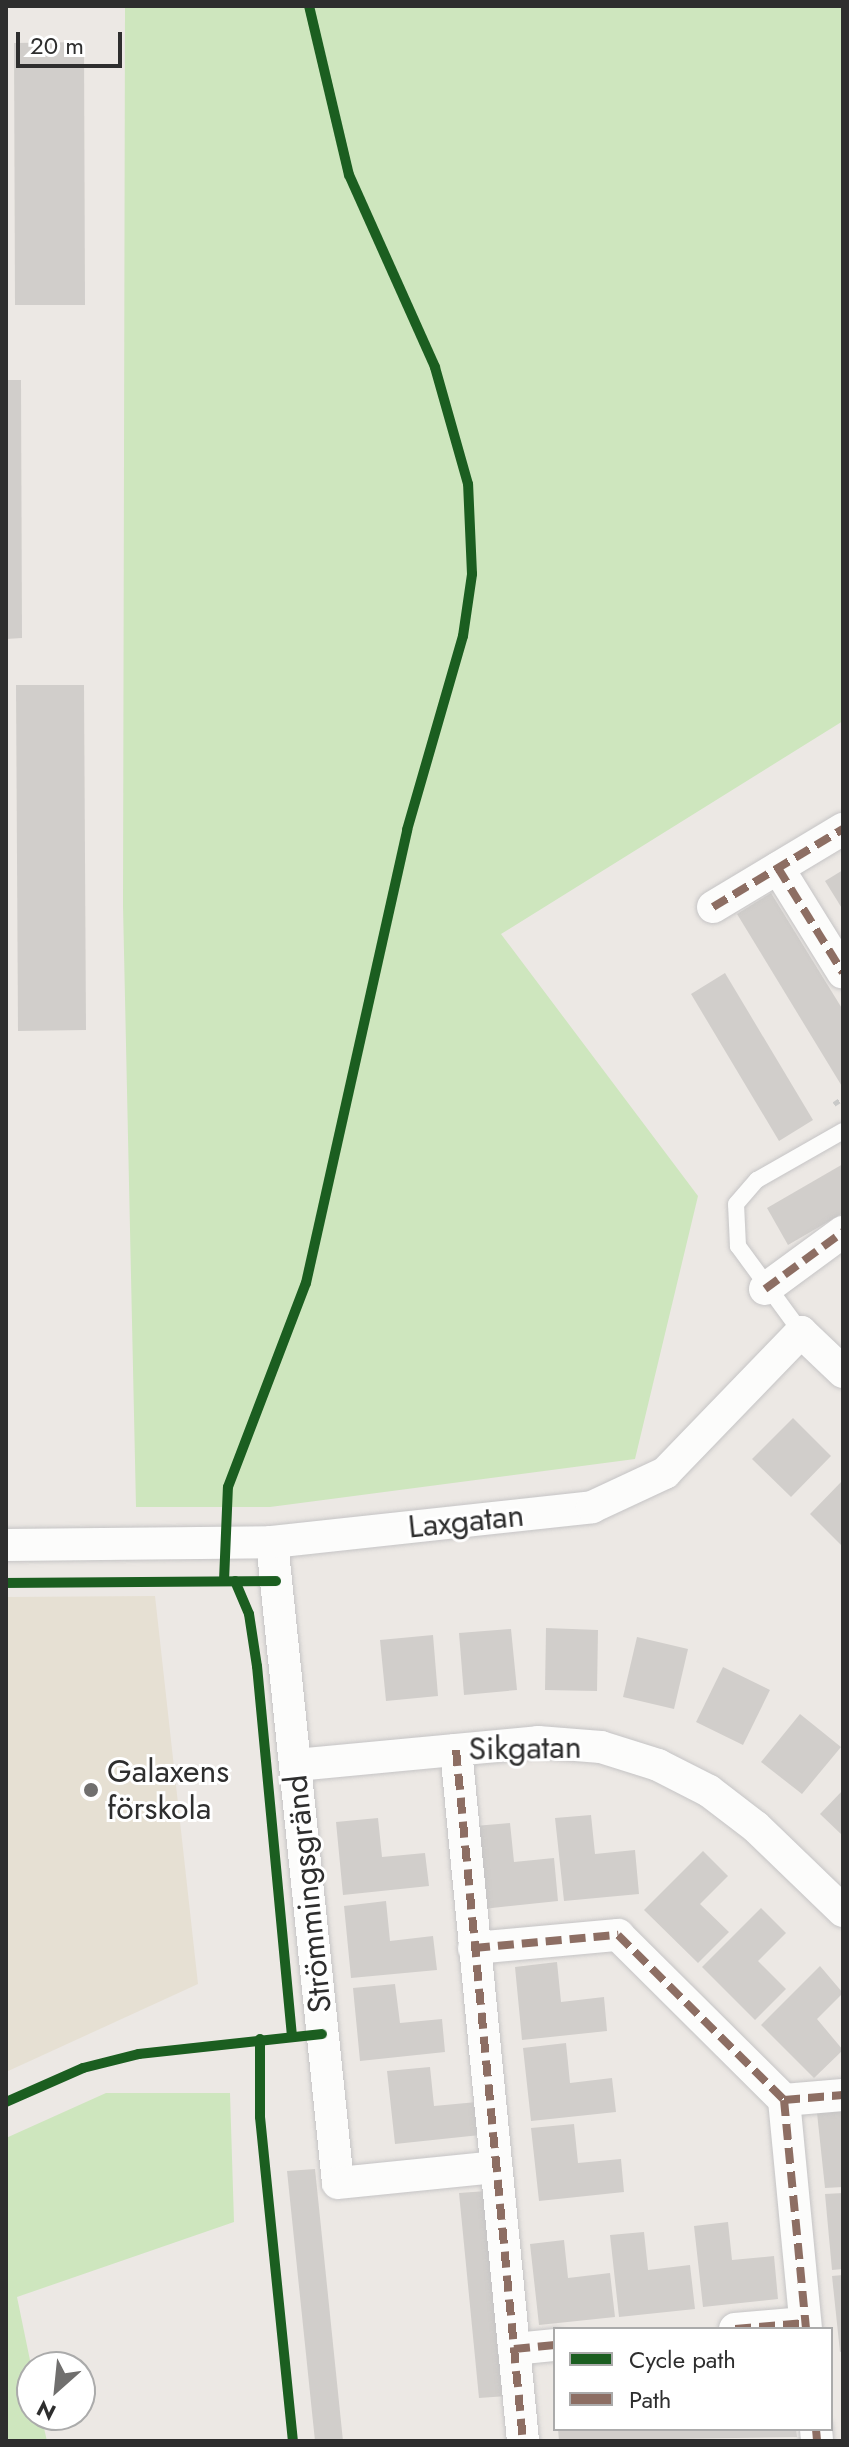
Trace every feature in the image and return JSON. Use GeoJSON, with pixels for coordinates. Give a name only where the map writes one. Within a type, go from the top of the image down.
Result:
{"type":"FeatureCollection","features":[{"type":"Feature","properties":{"kind":"street"},"geometry":{"type":"LineString","coordinates":[[713,907],[843,829]]}},
{"type":"Feature","properties":{"kind":"street"},"geometry":{"type":"LineString","coordinates":[[778,868],[843,973]]}},
{"type":"Feature","properties":{"kind":"street"},"geometry":{"type":"LineString","coordinates":[[765,1289],[843,1232]]}},
{"type":"Feature","properties":{"kind":"street"},"geometry":{"type":"LineString","coordinates":[[801,1332],[843,1372]]}},
{"type":"Feature","properties":{"kind":"street","name":"Laxgatan"},"geometry":{"type":"LineString","coordinates":[[6,1545],[272,1542],[592,1507],[631,1492],[665,1473],[801,1332]]}},
{"type":"Feature","properties":{"kind":"street","name":"Strömmingsgränd"},"geometry":{"type":"LineString","coordinates":[[272,1542],[338,2183],[496,2167]]}},
{"type":"Feature","properties":{"kind":"street","name":"Sikgatan"},"geometry":{"type":"LineString","coordinates":[[296,1765],[538,1742],[585,1746],[658,1765],[709,1791],[756,1827],[843,1911]]}},
{"type":"Feature","properties":{"kind":"street"},"geometry":{"type":"LineString","coordinates":[[456,1750],[523,2441]]}},
{"type":"Feature","properties":{"kind":"street"},"geometry":{"type":"LineString","coordinates":[[474,1948],[618,1935],[784,2100],[806,2326],[782,2327]]}},
{"type":"Feature","properties":{"kind":"street"},"geometry":{"type":"LineString","coordinates":[[784,2100],[843,2095]]}},
{"type":"Feature","properties":{"kind":"street"},"geometry":{"type":"LineString","coordinates":[[514,2349],[553,2345]]}},
{"type":"Feature","properties":{"kind":"lane"},"geometry":{"type":"LineString","coordinates":[[801,1332],[765,1289],[738,1246],[736,1204],[757,1180],[843,1131]]}},
{"type":"Feature","properties":{"kind":"path"},"geometry":{"type":"LineString","coordinates":[[834,1104],[843,1098]]}},
{"type":"Feature","properties":{"kind":"shaded area","name":"Galaxens förskola"},"geometry":{"type":"Polygon","coordinates":[[[155,1596],[198,1984],[6,2072],[6,1597],[155,1596]]]}},
{"type":"Feature","properties":{"kind":"green space"},"geometry":{"type":"Polygon","coordinates":[[[125,6],[843,6],[843,721],[501,934],[698,1196],[635,1459],[270,1507],[136,1507],[123,906],[125,6]]]}},
{"type":"Feature","properties":{"kind":"green space"},"geometry":{"type":"Polygon","coordinates":[[[106,2093],[230,2093],[234,2222],[17,2297],[28,2351],[16,2351],[16,2431],[45,2431],[47,2441],[6,2441],[6,2138],[106,2093]]]}},
{"type":"Feature","properties":{"kind":"building"},"geometry":{"type":"Polygon","coordinates":[[[84,42],[85,305],[15,305],[14,43],[84,42]]]}},
{"type":"Feature","properties":{"kind":"building"},"geometry":{"type":"Polygon","coordinates":[[[6,380],[21,380],[22,638],[6,639],[6,380]]]}},
{"type":"Feature","properties":{"kind":"building"},"geometry":{"type":"Polygon","coordinates":[[[16,685],[84,685],[86,1030],[18,1031],[16,685]]]}},
{"type":"Feature","properties":{"kind":"building"},"geometry":{"type":"Polygon","coordinates":[[[843,870],[843,910],[825,881],[843,870]]]}},
{"type":"Feature","properties":{"kind":"building"},"geometry":{"type":"Polygon","coordinates":[[[771,893],[843,1010],[843,1088],[737,914],[771,893]]]}},
{"type":"Feature","properties":{"kind":"building"},"geometry":{"type":"Polygon","coordinates":[[[725,973],[813,1120],[779,1141],[691,994],[725,973]]]}},
{"type":"Feature","properties":{"kind":"building"},"geometry":{"type":"Polygon","coordinates":[[[843,1164],[843,1213],[788,1245],[767,1208],[843,1164]]]}},
{"type":"Feature","properties":{"kind":"building"},"geometry":{"type":"Polygon","coordinates":[[[793,1418],[831,1456],[791,1497],[752,1459],[793,1418]]]}},
{"type":"Feature","properties":{"kind":"building"},"geometry":{"type":"Polygon","coordinates":[[[843,1480],[843,1547],[810,1514],[843,1480]]]}},
{"type":"Feature","properties":{"kind":"building"},"geometry":{"type":"Polygon","coordinates":[[[546,1628],[598,1630],[597,1691],[545,1690],[546,1628]]]}},
{"type":"Feature","properties":{"kind":"building"},"geometry":{"type":"Polygon","coordinates":[[[511,1629],[517,1690],[464,1695],[459,1633],[511,1629]]]}},
{"type":"Feature","properties":{"kind":"building"},"geometry":{"type":"Polygon","coordinates":[[[433,1635],[438,1696],[386,1701],[380,1640],[433,1635]]]}},
{"type":"Feature","properties":{"kind":"building"},"geometry":{"type":"Polygon","coordinates":[[[637,1637],[688,1649],[674,1709],[623,1697],[637,1637]]]}},
{"type":"Feature","properties":{"kind":"building"},"geometry":{"type":"Polygon","coordinates":[[[723,1667],[770,1690],[743,1745],[696,1722],[723,1667]]]}},
{"type":"Feature","properties":{"kind":"building"},"geometry":{"type":"Polygon","coordinates":[[[800,1714],[841,1747],[802,1794],[761,1762],[800,1714]]]}},
{"type":"Feature","properties":{"kind":"building"},"geometry":{"type":"Polygon","coordinates":[[[843,1790],[843,1836],[820,1814],[843,1790]]]}},
{"type":"Feature","properties":{"kind":"building"},"geometry":{"type":"Polygon","coordinates":[[[591,1815],[595,1854],[635,1850],[639,1894],[564,1901],[555,1818],[591,1815]]]}},
{"type":"Feature","properties":{"kind":"building"},"geometry":{"type":"Polygon","coordinates":[[[378,1818],[382,1857],[425,1853],[429,1886],[343,1895],[336,1822],[378,1818]]]}},
{"type":"Feature","properties":{"kind":"building"},"geometry":{"type":"Polygon","coordinates":[[[510,1823],[514,1862],[554,1858],[558,1901],[483,1909],[475,1826],[510,1823]]]}},
{"type":"Feature","properties":{"kind":"building"},"geometry":{"type":"Polygon","coordinates":[[[703,1851],[728,1876],[700,1904],[729,1932],[698,1963],[644,1910],[703,1851]]]}},
{"type":"Feature","properties":{"kind":"building"},"geometry":{"type":"Polygon","coordinates":[[[386,1901],[390,1941],[433,1936],[437,1970],[351,1978],[344,1906],[386,1901]]]}},
{"type":"Feature","properties":{"kind":"building"},"geometry":{"type":"Polygon","coordinates":[[[761,1908],[786,1933],[758,1961],[786,1989],[755,2020],[702,1967],[761,1908]]]}},
{"type":"Feature","properties":{"kind":"building"},"geometry":{"type":"Polygon","coordinates":[[[557,1962],[561,2002],[604,1997],[607,2031],[522,2040],[515,1967],[557,1962]]]}},
{"type":"Feature","properties":{"kind":"building"},"geometry":{"type":"Polygon","coordinates":[[[820,1966],[843,1993],[817,2019],[843,2050],[814,2078],[761,2025],[820,1966]]]}},
{"type":"Feature","properties":{"kind":"building"},"geometry":{"type":"Polygon","coordinates":[[[395,1984],[400,2023],[442,2019],[445,2052],[360,2061],[353,1988],[395,1984]]]}},
{"type":"Feature","properties":{"kind":"building"},"geometry":{"type":"Polygon","coordinates":[[[566,2043],[570,2083],[612,2078],[616,2112],[531,2121],[523,2048],[566,2043]]]}},
{"type":"Feature","properties":{"kind":"building"},"geometry":{"type":"Polygon","coordinates":[[[430,2067],[434,2106],[477,2102],[480,2135],[395,2144],[387,2071],[430,2067]]]}},
{"type":"Feature","properties":{"kind":"building"},"geometry":{"type":"Polygon","coordinates":[[[843,2110],[843,2187],[825,2188],[817,2113],[843,2110]]]}},
{"type":"Feature","properties":{"kind":"building"},"geometry":{"type":"Polygon","coordinates":[[[574,2124],[578,2163],[621,2159],[624,2192],[539,2201],[531,2128],[574,2124]]]}},
{"type":"Feature","properties":{"kind":"building"},"geometry":{"type":"Polygon","coordinates":[[[315,2169],[343,2441],[315,2441],[287,2171],[315,2169]]]}},
{"type":"Feature","properties":{"kind":"building"},"geometry":{"type":"Polygon","coordinates":[[[487,2191],[507,2396],[479,2398],[459,2193],[487,2191]]]}},
{"type":"Feature","properties":{"kind":"building"},"geometry":{"type":"Polygon","coordinates":[[[843,2193],[843,2269],[832,2270],[825,2194],[843,2193]]]}},
{"type":"Feature","properties":{"kind":"building"},"geometry":{"type":"Polygon","coordinates":[[[728,2222],[732,2260],[774,2256],[778,2299],[703,2307],[694,2226],[728,2222]]]}},
{"type":"Feature","properties":{"kind":"building"},"geometry":{"type":"Polygon","coordinates":[[[644,2232],[648,2270],[690,2265],[695,2309],[619,2317],[610,2235],[644,2232]]]}},
{"type":"Feature","properties":{"kind":"building"},"geometry":{"type":"Polygon","coordinates":[[[564,2240],[568,2278],[610,2273],[615,2317],[539,2325],[530,2244],[564,2240]]]}},
{"type":"Feature","properties":{"kind":"building"},"geometry":{"type":"Polygon","coordinates":[[[843,2275],[843,2351],[840,2352],[832,2276],[843,2275]]]}},
{"type":"Feature","properties":{"kind":"building"},"geometry":{"type":"Polygon","coordinates":[[[558,2431],[796,2431],[797,2437],[559,2441],[558,2431]]]}},
{"type":"Feature","properties":{"kind":"marked path"},"geometry":{"type":"LineString","coordinates":[[713,907],[843,829]]}},
{"type":"Feature","properties":{"kind":"marked path"},"geometry":{"type":"LineString","coordinates":[[778,868],[843,973]]}},
{"type":"Feature","properties":{"kind":"marked path"},"geometry":{"type":"LineString","coordinates":[[765,1289],[843,1232]]}},
{"type":"Feature","properties":{"kind":"marked path"},"geometry":{"type":"LineString","coordinates":[[456,1750],[523,2441]]}},
{"type":"Feature","properties":{"kind":"marked path"},"geometry":{"type":"LineString","coordinates":[[474,1948],[618,1935],[784,2100],[843,2095]]}},
{"type":"Feature","properties":{"kind":"marked path"},"geometry":{"type":"LineString","coordinates":[[784,2100],[806,2327]]}},
{"type":"Feature","properties":{"kind":"marked path"},"geometry":{"type":"LineString","coordinates":[[758,2327],[805,2323]]}},
{"type":"Feature","properties":{"kind":"marked path"},"geometry":{"type":"LineString","coordinates":[[514,2349],[553,2345]]}},
{"type":"Feature","properties":{"kind":"marked path"},"geometry":{"type":"LineString","coordinates":[[816,2431],[817,2441]]}},
{"type":"Feature","properties":{"kind":"cycle path"},"geometry":{"type":"LineString","coordinates":[[224,1581],[228,1487],[306,1283],[407,830],[463,636],[472,574],[468,484],[435,367],[349,175],[309,6]]}},
{"type":"Feature","properties":{"kind":"cycle path"},"geometry":{"type":"LineString","coordinates":[[235,1581],[249,1614],[257,1666],[292,2035]]}},
{"type":"Feature","properties":{"kind":"cycle path"},"geometry":{"type":"LineString","coordinates":[[6,1583],[276,1581]]}},
{"type":"Feature","properties":{"kind":"cycle path"},"geometry":{"type":"LineString","coordinates":[[6,2102],[83,2068],[139,2054],[322,2034]]}},
{"type":"Feature","properties":{"kind":"cycle path"},"geometry":{"type":"LineString","coordinates":[[260,2039],[260,2117],[293,2441]]}},
{"type":"Feature","properties":{"kind":"place","name":"Galaxens förskola"},"geometry":{"type":"Point","coordinates":[91,1790]}}]}
